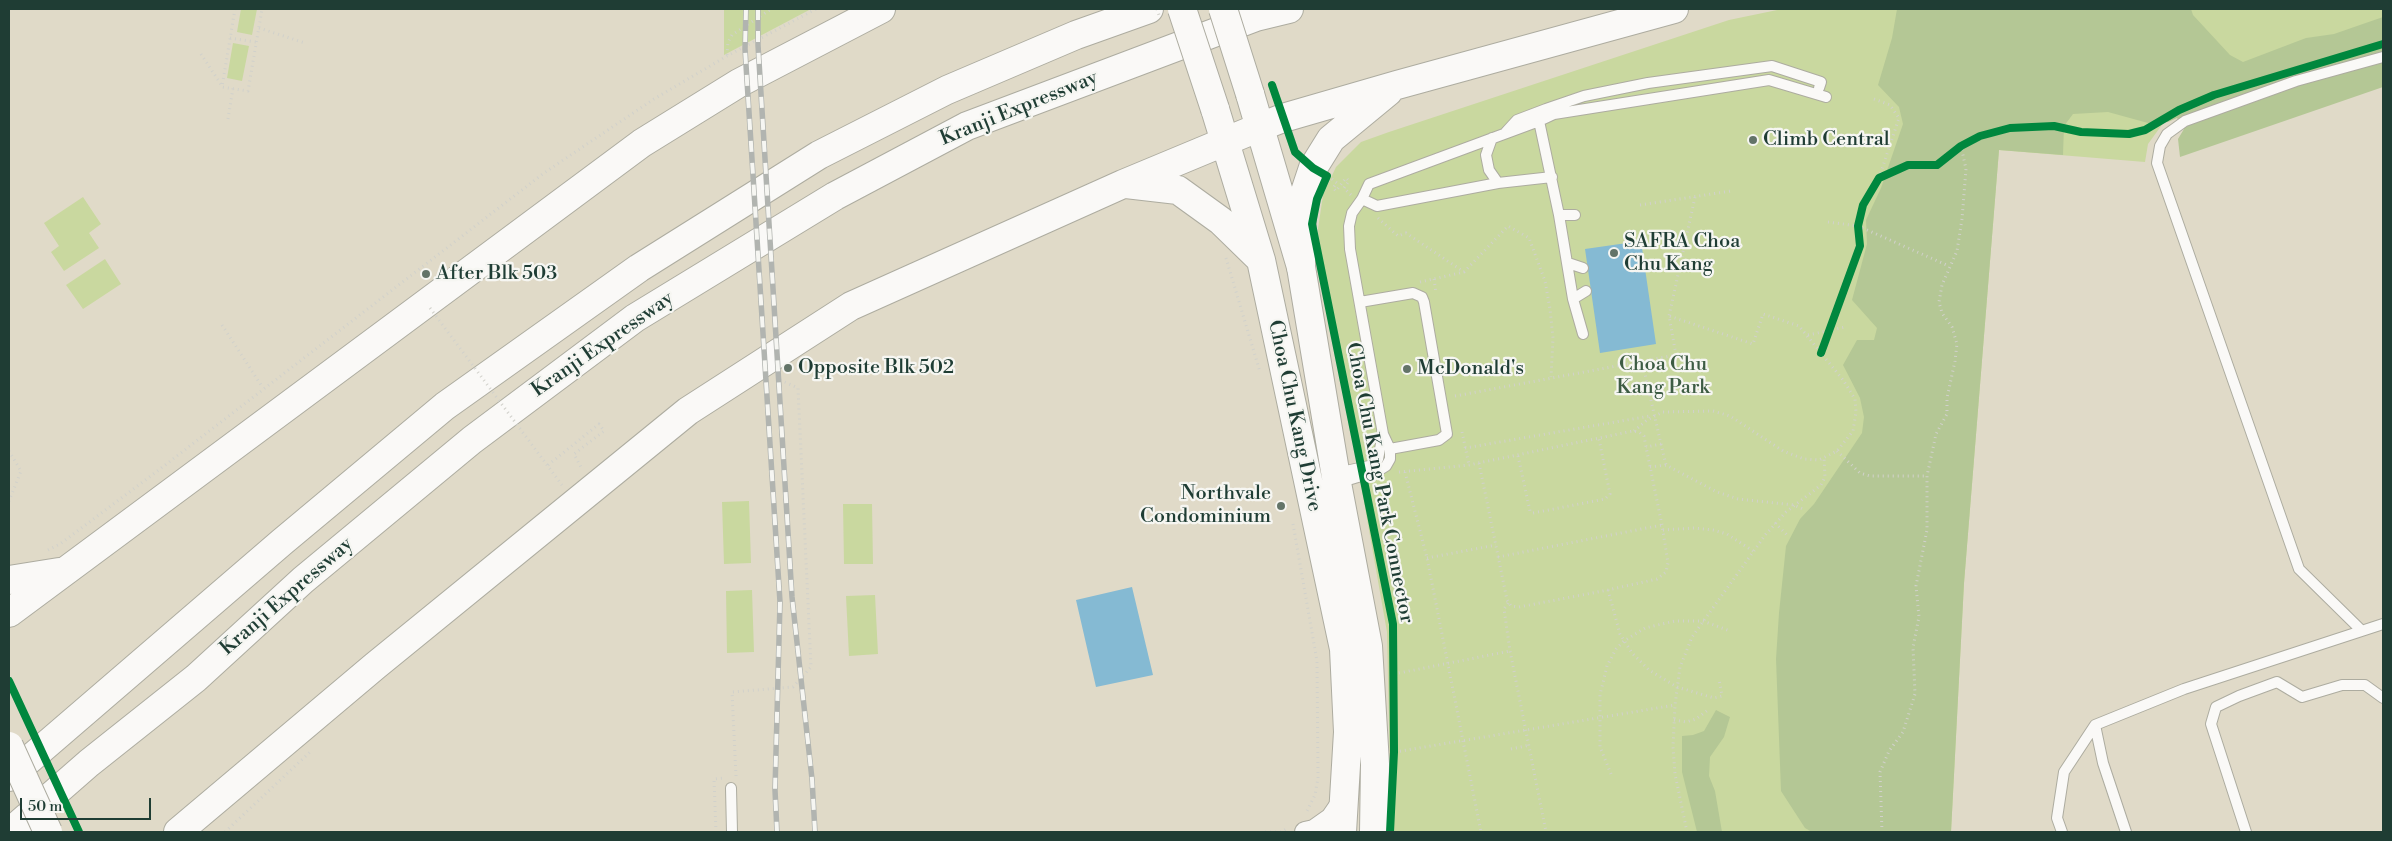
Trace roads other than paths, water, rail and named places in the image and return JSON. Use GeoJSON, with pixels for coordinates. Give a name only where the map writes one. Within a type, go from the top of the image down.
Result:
{"type":"FeatureCollection","features":[{"type":"Feature","properties":{"kind":"main road"},"geometry":{"type":"LineString","coordinates":[[9,613],[642,143],[739,83],[881,9]]}},
{"type":"Feature","properties":{"kind":"main road","name":"Kranji Expressway"},"geometry":{"type":"LineString","coordinates":[[9,776],[275,548],[445,406],[639,268],[820,155],[947,90],[1076,35],[1150,9]]}},
{"type":"Feature","properties":{"kind":"main road","name":"Choa Chu Kang Drive"},"geometry":{"type":"LineString","coordinates":[[1182,9],[1261,260],[1344,649],[1348,732],[1342,832]]}},
{"type":"Feature","properties":{"kind":"main road","name":"Choa Chu Kang Drive"},"geometry":{"type":"LineString","coordinates":[[1222,9],[1250,94],[1301,267],[1368,646],[1375,764],[1374,832]]}},
{"type":"Feature","properties":{"kind":"main road","name":"Kranji Expressway"},"geometry":{"type":"LineString","coordinates":[[10,832],[89,763],[196,678],[303,580],[472,440],[635,318],[835,196],[968,126],[1256,17],[1289,9]]}},
{"type":"Feature","properties":{"kind":"main road"},"geometry":{"type":"LineString","coordinates":[[183,830],[375,666],[688,410],[851,306],[1123,184],[1283,118],[1674,9]]}},
{"type":"Feature","properties":{"kind":"main road"},"geometry":{"type":"LineString","coordinates":[[1301,267],[1302,218],[1305,192],[1313,168],[1332,139],[1397,85]]}},
{"type":"Feature","properties":{"kind":"main road"},"geometry":{"type":"LineString","coordinates":[[1123,184],[1178,190],[1221,221],[1261,260]]}},
{"type":"Feature","properties":{"kind":"main road"},"geometry":{"type":"LineString","coordinates":[[9,580],[64,572]]}},
{"type":"Feature","properties":{"kind":"main road"},"geometry":{"type":"LineString","coordinates":[[9,746],[48,832]]}},
{"type":"Feature","properties":{"kind":"street"},"geometry":{"type":"LineString","coordinates":[[1301,825],[1314,830],[1331,818],[1344,799]]}},
{"type":"Feature","properties":{"kind":"lane"},"geometry":{"type":"LineString","coordinates":[[2362,631],[2298,569],[2157,163],[2160,146],[2167,134],[2184,121],[2296,81],[2383,57]]}},
{"type":"Feature","properties":{"kind":"lane"},"geometry":{"type":"LineString","coordinates":[[1337,478],[1378,471],[1386,466],[1390,459],[1390,449],[1383,434],[1350,249],[1349,226],[1352,213],[1369,184],[1539,120],[1550,112],[1584,96],[1648,83],[1772,66],[1821,82],[1819,88]]}},
{"type":"Feature","properties":{"kind":"lane"},"geometry":{"type":"LineString","coordinates":[[1506,132],[1517,120],[1550,112],[1769,80],[1826,97]]}},
{"type":"Feature","properties":{"kind":"lane"},"geometry":{"type":"LineString","coordinates":[[1539,120],[1560,215],[1573,299],[1583,334]]}},
{"type":"Feature","properties":{"kind":"lane"},"geometry":{"type":"LineString","coordinates":[[1492,138],[1486,155],[1489,170],[1498,183]]}},
{"type":"Feature","properties":{"kind":"lane"},"geometry":{"type":"LineString","coordinates":[[1360,200],[1377,206],[1498,183],[1552,177]]}},
{"type":"Feature","properties":{"kind":"lane"},"geometry":{"type":"LineString","coordinates":[[1560,215],[1575,215]]}},
{"type":"Feature","properties":{"kind":"lane"},"geometry":{"type":"LineString","coordinates":[[1568,264],[1583,268]]}},
{"type":"Feature","properties":{"kind":"lane"},"geometry":{"type":"LineString","coordinates":[[1573,299],[1586,291]]}},
{"type":"Feature","properties":{"kind":"lane"},"geometry":{"type":"LineString","coordinates":[[1360,302],[1413,293],[1422,297],[1424,302],[1447,434],[1439,440],[1390,449]]}},
{"type":"Feature","properties":{"kind":"lane"},"geometry":{"type":"LineString","coordinates":[[1337,478],[1374,465],[1378,459],[1383,434]]}},
{"type":"Feature","properties":{"kind":"lane"},"geometry":{"type":"LineString","coordinates":[[2062,832],[2057,818],[2064,772],[2095,725],[2184,689],[2383,624]]}},
{"type":"Feature","properties":{"kind":"lane"},"geometry":{"type":"LineString","coordinates":[[2246,832],[2211,724],[2216,707],[2276,682],[2302,697],[2342,685],[2365,685],[2383,698]]}},
{"type":"Feature","properties":{"kind":"lane"},"geometry":{"type":"LineString","coordinates":[[2095,725],[2103,763],[2126,832]]}},
{"type":"Feature","properties":{"kind":"lane"},"geometry":{"type":"LineString","coordinates":[[731,788],[732,832]]}},
{"type":"Feature","properties":{"kind":"water"},"geometry":{"type":"Polygon","coordinates":[[[1641,241],[1656,344],[1600,353],[1585,249],[1641,241]]]}},
{"type":"Feature","properties":{"kind":"water"},"geometry":{"type":"Polygon","coordinates":[[[1132,587],[1153,675],[1096,687],[1076,600],[1132,587]]]}},
{"type":"Feature","properties":{"kind":"railway"},"geometry":{"type":"LineString","coordinates":[[746,9],[745,49],[780,602],[775,790],[777,832]]}},
{"type":"Feature","properties":{"kind":"railway"},"geometry":{"type":"LineString","coordinates":[[758,9],[758,45],[792,597],[812,779],[815,832]]}},
{"type":"Feature","properties":{"kind":"place","name":"Climb Central"},"geometry":{"type":"Point","coordinates":[1753,140]}},
{"type":"Feature","properties":{"kind":"place","name":"SAFRA Choa Chu Kang"},"geometry":{"type":"Point","coordinates":[1614,253]}},
{"type":"Feature","properties":{"kind":"place","name":"After Blk 503"},"geometry":{"type":"Point","coordinates":[426,274]}},
{"type":"Feature","properties":{"kind":"place","name":"Opposite Blk 502"},"geometry":{"type":"Point","coordinates":[788,368]}},
{"type":"Feature","properties":{"kind":"place","name":"McDonald's"},"geometry":{"type":"Point","coordinates":[1407,369]}},
{"type":"Feature","properties":{"kind":"place","name":"Northvale Condominium"},"geometry":{"type":"Point","coordinates":[1281,506]}},
{"type":"Feature","properties":{"kind":"park label","name":"Choa Chu Kang Park"},"geometry":{"type":"Point","coordinates":[1663,376]}}]}
